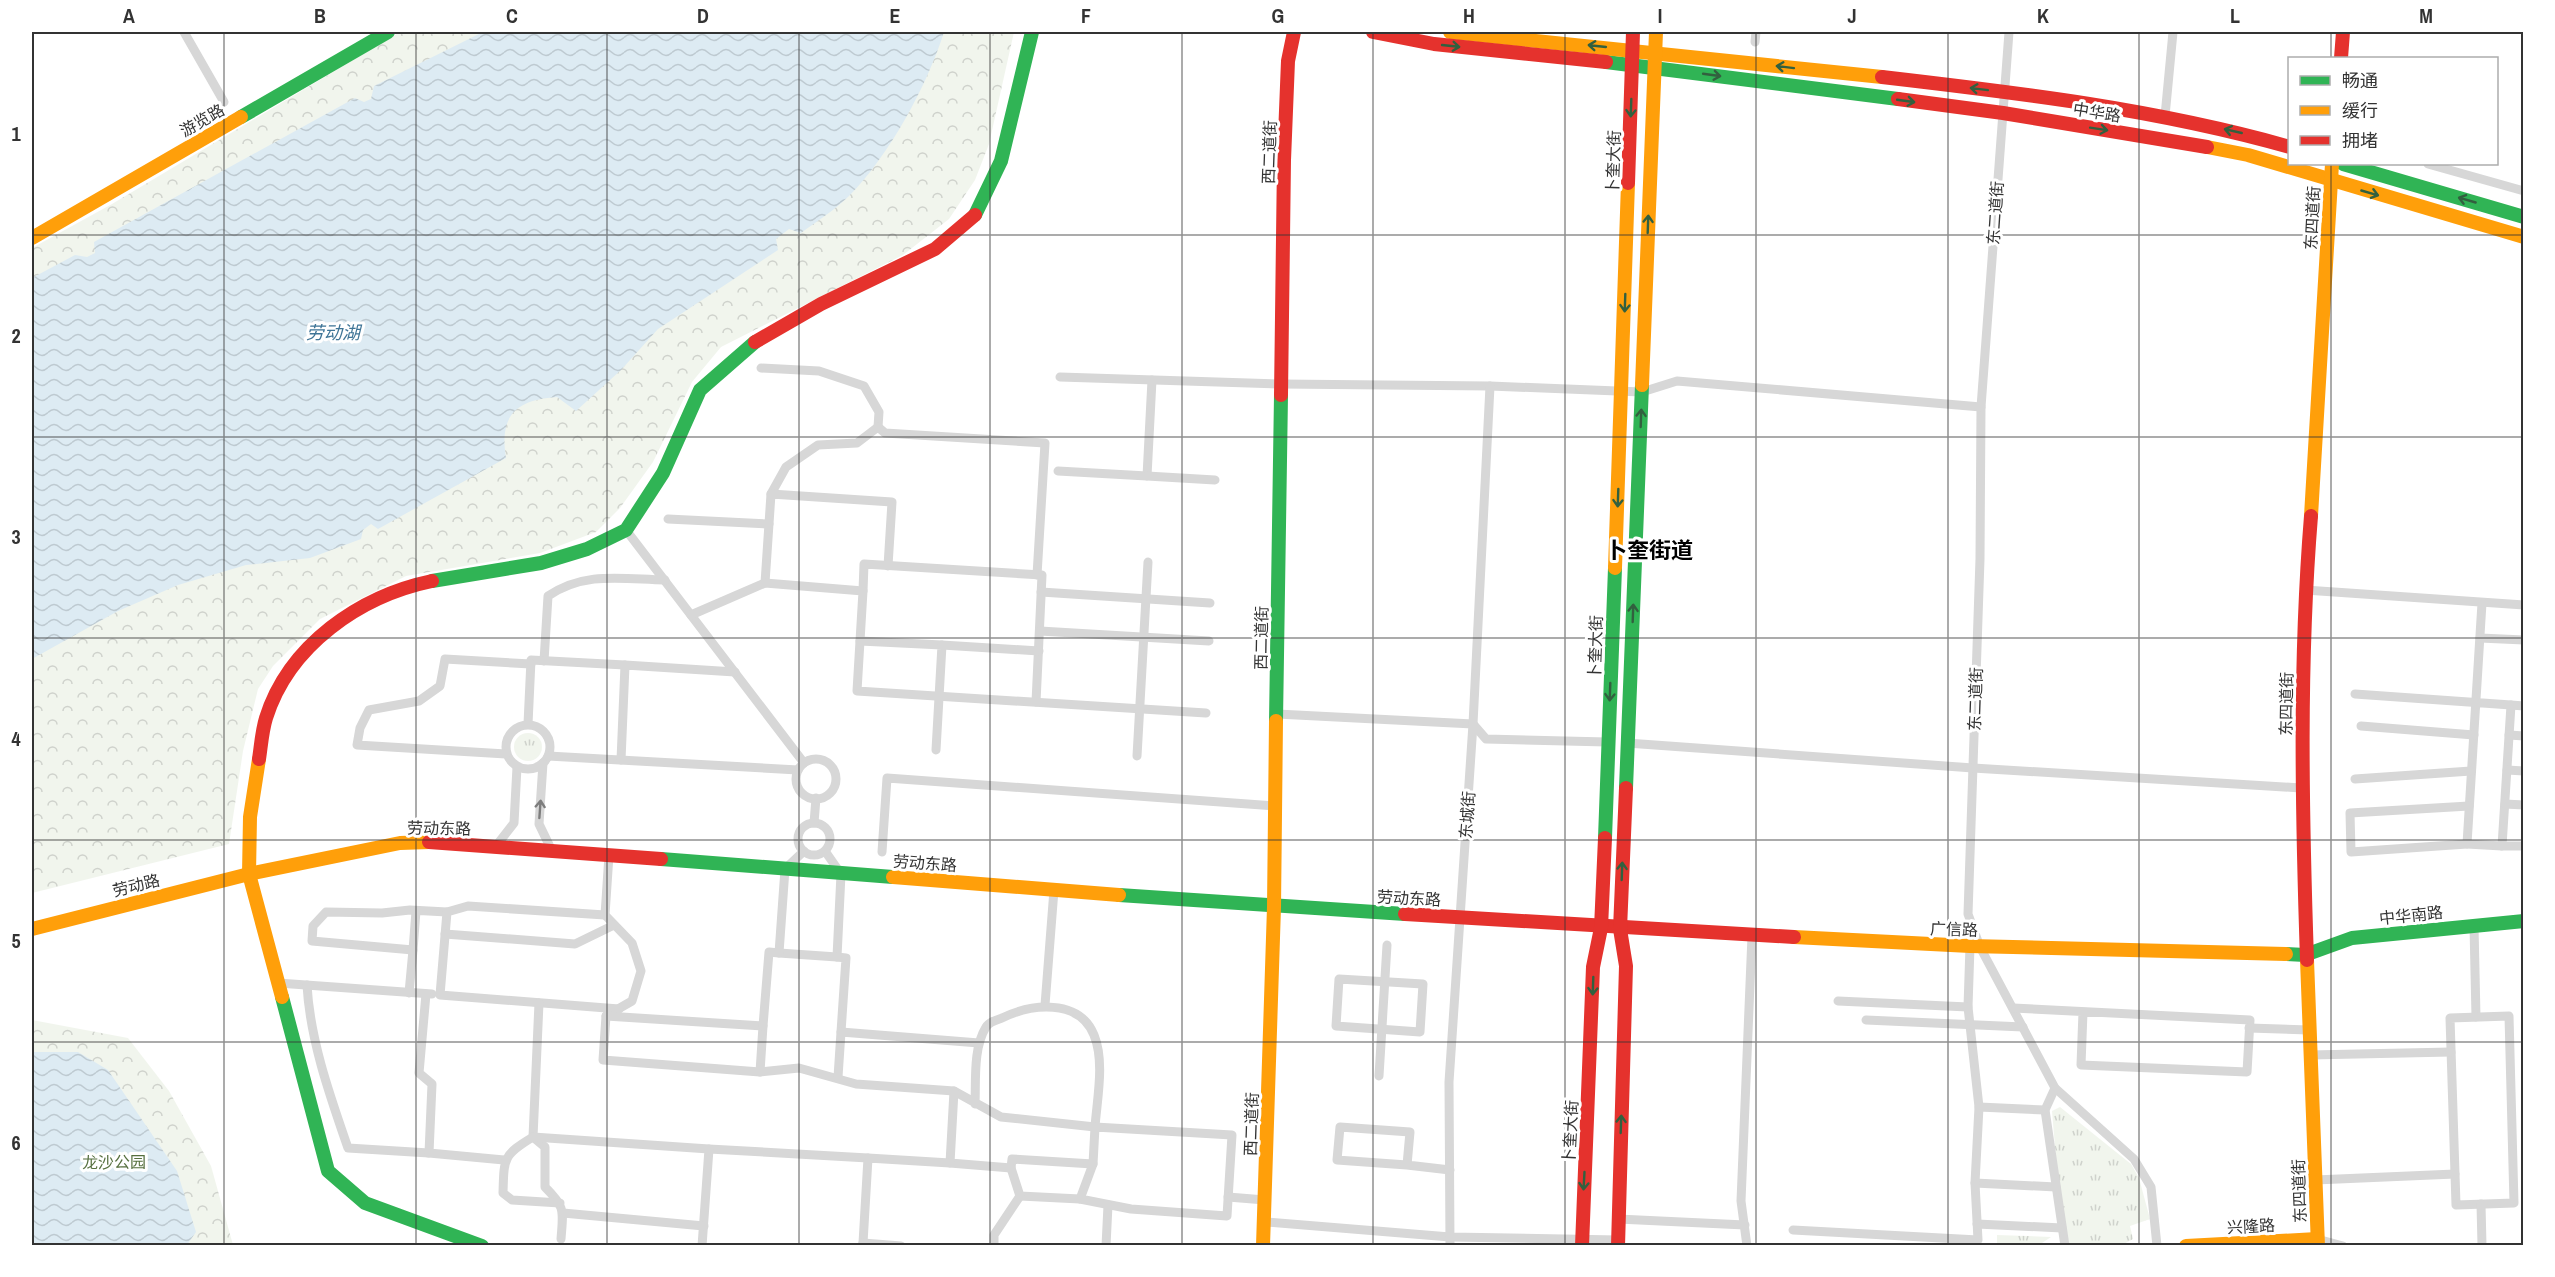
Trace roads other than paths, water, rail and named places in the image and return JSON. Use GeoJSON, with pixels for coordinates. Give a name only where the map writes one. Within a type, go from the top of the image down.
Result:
{"type":"FeatureCollection","features":[{"type":"Feature","properties":{"kind":"main road","name":"游览路"},"geometry":{"type":"LineString","coordinates":[[32,238],[388,32]]}},
{"type":"Feature","properties":{"kind":"main road"},"geometry":{"type":"LineString","coordinates":[[482,1245],[365,1203],[328,1171],[249,874],[250,817],[266,718],[286,676],[323,632],[372,600],[429,582],[541,563],[587,549],[626,530],[663,473],[700,390],[747,347],[821,304],[935,249],[978,212],[1001,161],[1032,32]]}},
{"type":"Feature","properties":{"kind":"main road","name":"西二道街"},"geometry":{"type":"LineString","coordinates":[[1263,1245],[1266,1222],[1276,806],[1284,160],[1288,61],[1294,32]]}},
{"type":"Feature","properties":{"kind":"main road","name":"中华路"},"geometry":{"type":"LineString","coordinates":[[1373,32],[1434,44],[1654,67],[2003,113],[2248,155],[2330,182],[2523,237]]}},
{"type":"Feature","properties":{"kind":"main road","name":"中华路"},"geometry":{"type":"LineString","coordinates":[[1450,32],[1655,52],[2005,92],[2165,116],[2253,135],[2288,147]]}},
{"type":"Feature","properties":{"kind":"main road","name":"卜奎大街"},"geometry":{"type":"LineString","coordinates":[[1582,1243],[1593,967],[1601,928],[1622,391],[1633,32]]}},
{"type":"Feature","properties":{"kind":"main road"},"geometry":{"type":"LineString","coordinates":[[1618,1243],[1626,966],[1620,929],[1656,32]]}},
{"type":"Feature","properties":{"kind":"main road"},"geometry":{"type":"LineString","coordinates":[[2341,57],[2343,32]]}},
{"type":"Feature","properties":{"kind":"main road","name":"东四道街"},"geometry":{"type":"LineString","coordinates":[[2317,1242],[2301,788],[2305,590],[2315,465],[2332,165]]}},
{"type":"Feature","properties":{"kind":"main road"},"geometry":{"type":"LineString","coordinates":[[2346,165],[2523,217]]}},
{"type":"Feature","properties":{"kind":"main road","name":"劳动东路"},"geometry":{"type":"LineString","coordinates":[[249,874],[400,843],[441,842],[1054,890],[1574,924],[1601,928]]}},
{"type":"Feature","properties":{"kind":"main road","name":"劳动路"},"geometry":{"type":"LineString","coordinates":[[32,929],[249,874]]}},
{"type":"Feature","properties":{"kind":"main road","name":"中华南路"},"geometry":{"type":"LineString","coordinates":[[2306,955],[2352,938],[2523,921]]}},
{"type":"Feature","properties":{"kind":"main road","name":"广信路"},"geometry":{"type":"LineString","coordinates":[[1601,928],[1975,946],[2306,955]]}},
{"type":"Feature","properties":{"kind":"main road","name":"兴隆路"},"geometry":{"type":"LineString","coordinates":[[2186,1245],[2317,1242]]}},
{"type":"Feature","properties":{"kind":"street"},"geometry":{"type":"LineString","coordinates":[[196,32],[185,34],[224,102]]}},
{"type":"Feature","properties":{"kind":"street"},"geometry":{"type":"LineString","coordinates":[[1755,42],[1756,32]]}},
{"type":"Feature","properties":{"kind":"street","name":"东二道街"},"geometry":{"type":"LineString","coordinates":[[2009,32],[1981,408],[1968,914],[1975,946],[2013,1008],[2055,1088],[2134,1159],[2151,1187],[2157,1245]]}},
{"type":"Feature","properties":{"kind":"street"},"geometry":{"type":"LineString","coordinates":[[2165,116],[2173,32]]}},
{"type":"Feature","properties":{"kind":"street"},"geometry":{"type":"LineString","coordinates":[[2432,165],[2523,191]]}},
{"type":"Feature","properties":{"kind":"street"},"geometry":{"type":"LineString","coordinates":[[761,368],[819,370],[864,386],[879,412],[878,428],[858,443],[818,445],[786,467],[771,494],[765,584]]}},
{"type":"Feature","properties":{"kind":"street"},"geometry":{"type":"LineString","coordinates":[[1060,377],[1281,384],[1490,386],[1642,392],[1677,381],[1981,408]]}},
{"type":"Feature","properties":{"kind":"street"},"geometry":{"type":"LineString","coordinates":[[1147,476],[1152,380]]}},
{"type":"Feature","properties":{"kind":"street","name":"东城街"},"geometry":{"type":"LineString","coordinates":[[1450,1241],[1449,1082],[1473,724],[1490,386]]}},
{"type":"Feature","properties":{"kind":"street"},"geometry":{"type":"LineString","coordinates":[[878,428],[885,433],[1045,443],[1037,575]]}},
{"type":"Feature","properties":{"kind":"street"},"geometry":{"type":"LineString","coordinates":[[1058,471],[1215,480]]}},
{"type":"Feature","properties":{"kind":"street"},"geometry":{"type":"LineString","coordinates":[[771,494],[892,502],[888,566]]}},
{"type":"Feature","properties":{"kind":"street"},"geometry":{"type":"LineString","coordinates":[[668,519],[769,524]]}},
{"type":"Feature","properties":{"kind":"street"},"geometry":{"type":"LineString","coordinates":[[552,851],[539,824],[545,760],[550,745],[548,737],[537,726],[528,724],[510,732],[505,746],[506,754],[517,767],[534,769],[545,760],[801,766],[816,758],[829,763],[836,774],[835,787],[831,792],[816,798],[807,796],[798,787],[801,766],[735,672],[626,530]]}},
{"type":"Feature","properties":{"kind":"street"},"geometry":{"type":"LineString","coordinates":[[1137,756],[1148,562]]}},
{"type":"Feature","properties":{"kind":"street"},"geometry":{"type":"LineString","coordinates":[[1036,702],[1042,575],[864,564],[858,691],[1206,713]]}},
{"type":"Feature","properties":{"kind":"street"},"geometry":{"type":"LineString","coordinates":[[544,661],[548,596],[566,584],[587,578],[665,580]]}},
{"type":"Feature","properties":{"kind":"street"},"geometry":{"type":"LineString","coordinates":[[691,615],[765,584],[863,591]]}},
{"type":"Feature","properties":{"kind":"street"},"geometry":{"type":"LineString","coordinates":[[2305,590],[2523,605]]}},
{"type":"Feature","properties":{"kind":"street"},"geometry":{"type":"LineString","coordinates":[[1041,592],[1210,603]]}},
{"type":"Feature","properties":{"kind":"street"},"geometry":{"type":"LineString","coordinates":[[2467,844],[2482,603]]}},
{"type":"Feature","properties":{"kind":"street"},"geometry":{"type":"LineString","coordinates":[[1040,631],[1209,640]]}},
{"type":"Feature","properties":{"kind":"street"},"geometry":{"type":"LineString","coordinates":[[2480,638],[2523,640]]}},
{"type":"Feature","properties":{"kind":"street"},"geometry":{"type":"LineString","coordinates":[[860,641],[1039,651]]}},
{"type":"Feature","properties":{"kind":"street"},"geometry":{"type":"LineString","coordinates":[[936,750],[942,645]]}},
{"type":"Feature","properties":{"kind":"street"},"geometry":{"type":"LineString","coordinates":[[506,754],[357,745],[360,728],[369,710],[419,700],[440,686],[445,659],[531,664]]}},
{"type":"Feature","properties":{"kind":"street"},"geometry":{"type":"LineString","coordinates":[[528,724],[531,660],[735,672]]}},
{"type":"Feature","properties":{"kind":"street"},"geometry":{"type":"LineString","coordinates":[[621,760],[625,665]]}},
{"type":"Feature","properties":{"kind":"street"},"geometry":{"type":"LineString","coordinates":[[2355,694],[2523,706]]}},
{"type":"Feature","properties":{"kind":"street"},"geometry":{"type":"LineString","coordinates":[[2502,846],[2511,705]]}},
{"type":"Feature","properties":{"kind":"street"},"geometry":{"type":"LineString","coordinates":[[1277,714],[1473,724],[1486,739],[1607,742]]}},
{"type":"Feature","properties":{"kind":"street"},"geometry":{"type":"LineString","coordinates":[[2361,726],[2474,735]]}},
{"type":"Feature","properties":{"kind":"street"},"geometry":{"type":"LineString","coordinates":[[2509,735],[2523,736]]}},
{"type":"Feature","properties":{"kind":"street"},"geometry":{"type":"LineString","coordinates":[[1627,743],[1973,768],[2301,788]]}},
{"type":"Feature","properties":{"kind":"street"},"geometry":{"type":"LineString","coordinates":[[496,846],[514,823],[517,767]]}},
{"type":"Feature","properties":{"kind":"street"},"geometry":{"type":"LineString","coordinates":[[2507,770],[2523,771]]}},
{"type":"Feature","properties":{"kind":"street"},"geometry":{"type":"LineString","coordinates":[[2355,778],[2471,771]]}},
{"type":"Feature","properties":{"kind":"street"},"geometry":{"type":"LineString","coordinates":[[882,852],[887,778],[1276,806]]}},
{"type":"Feature","properties":{"kind":"street"},"geometry":{"type":"LineString","coordinates":[[814,823],[816,798]]}},
{"type":"Feature","properties":{"kind":"street"},"geometry":{"type":"LineString","coordinates":[[2505,804],[2523,805]]}},
{"type":"Feature","properties":{"kind":"street"},"geometry":{"type":"LineString","coordinates":[[2469,806],[2350,813],[2351,852],[2467,844],[2523,846]]}},
{"type":"Feature","properties":{"kind":"street"},"geometry":{"type":"LineString","coordinates":[[814,823],[824,826],[830,835],[830,844],[825,851],[814,856],[804,851],[798,836],[804,827],[814,823]]}},
{"type":"Feature","properties":{"kind":"street"},"geometry":{"type":"LineString","coordinates":[[779,953],[785,869],[804,851]]}},
{"type":"Feature","properties":{"kind":"street"},"geometry":{"type":"LineString","coordinates":[[825,851],[841,874],[837,957]]}},
{"type":"Feature","properties":{"kind":"street"},"geometry":{"type":"LineString","coordinates":[[605,915],[609,855]]}},
{"type":"Feature","properties":{"kind":"street"},"geometry":{"type":"LineString","coordinates":[[1045,1005],[1054,890]]}},
{"type":"Feature","properties":{"kind":"street"},"geometry":{"type":"LineString","coordinates":[[413,950],[312,941],[313,926],[326,912],[382,914],[416,910],[447,912],[468,906],[605,915],[632,943],[640,971],[632,1001],[606,1016]]}},
{"type":"Feature","properties":{"kind":"street"},"geometry":{"type":"LineString","coordinates":[[409,993],[416,910]]}},
{"type":"Feature","properties":{"kind":"street"},"geometry":{"type":"LineString","coordinates":[[440,995],[447,912]]}},
{"type":"Feature","properties":{"kind":"street"},"geometry":{"type":"LineString","coordinates":[[446,934],[575,944],[614,925]]}},
{"type":"Feature","properties":{"kind":"street"},"geometry":{"type":"LineString","coordinates":[[2474,926],[2476,1017]]}},
{"type":"Feature","properties":{"kind":"street"},"geometry":{"type":"LineString","coordinates":[[1747,1245],[1742,1177],[1752,936]]}},
{"type":"Feature","properties":{"kind":"street"},"geometry":{"type":"LineString","coordinates":[[1379,1076],[1387,945]]}},
{"type":"Feature","properties":{"kind":"street"},"geometry":{"type":"LineString","coordinates":[[1793,1230],[1896,1241],[1978,1243],[1975,1183],[1979,1107],[1968,1007],[1975,946]]}},
{"type":"Feature","properties":{"kind":"street"},"geometry":{"type":"LineString","coordinates":[[760,1072],[769,952],[846,958],[838,1077]]}},
{"type":"Feature","properties":{"kind":"street"},"geometry":{"type":"LineString","coordinates":[[1339,979],[1423,984],[1419,1032],[1382,1029],[1336,1026],[1339,979]]}},
{"type":"Feature","properties":{"kind":"street"},"geometry":{"type":"LineString","coordinates":[[278,983],[619,1009]]}},
{"type":"Feature","properties":{"kind":"street"},"geometry":{"type":"LineString","coordinates":[[307,985],[308,1008],[331,1101],[348,1148],[504,1160]]}},
{"type":"Feature","properties":{"kind":"street"},"geometry":{"type":"LineString","coordinates":[[426,994],[419,1073],[432,1084],[429,1153]]}},
{"type":"Feature","properties":{"kind":"street"},"geometry":{"type":"LineString","coordinates":[[1838,1001],[1968,1007]]}},
{"type":"Feature","properties":{"kind":"street"},"geometry":{"type":"LineString","coordinates":[[533,1137],[539,1003]]}},
{"type":"Feature","properties":{"kind":"street"},"geometry":{"type":"LineString","coordinates":[[975,1104],[979,1043],[988,1025],[1016,1011],[1045,1005],[1069,1012],[1086,1021],[1095,1036],[1099,1065],[1093,1164],[1080,1199]]}},
{"type":"Feature","properties":{"kind":"street"},"geometry":{"type":"LineString","coordinates":[[2013,1008],[2250,1020],[2247,1072],[2081,1065],[2083,1012]]}},
{"type":"Feature","properties":{"kind":"street"},"geometry":{"type":"LineString","coordinates":[[606,1016],[764,1026]]}},
{"type":"Feature","properties":{"kind":"street"},"geometry":{"type":"LineString","coordinates":[[606,1016],[603,1060],[760,1072],[800,1068],[856,1084],[954,1091],[1001,1117],[1095,1127],[1232,1135],[1227,1216],[1131,1209],[1080,1199],[1020,1196]]}},
{"type":"Feature","properties":{"kind":"street"},"geometry":{"type":"LineString","coordinates":[[2509,1016],[2514,1203],[2456,1205],[2450,1018],[2476,1017],[2509,1016]]}},
{"type":"Feature","properties":{"kind":"street"},"geometry":{"type":"LineString","coordinates":[[1866,1020],[2023,1027]]}},
{"type":"Feature","properties":{"kind":"street"},"geometry":{"type":"LineString","coordinates":[[2249,1028],[2308,1030]]}},
{"type":"Feature","properties":{"kind":"street"},"geometry":{"type":"LineString","coordinates":[[841,1032],[979,1043]]}},
{"type":"Feature","properties":{"kind":"street"},"geometry":{"type":"LineString","coordinates":[[2310,1055],[2451,1052]]}},
{"type":"Feature","properties":{"kind":"street"},"geometry":{"type":"LineString","coordinates":[[2055,1088],[2045,1110],[2062,1228],[2062,1244]]}},
{"type":"Feature","properties":{"kind":"street"},"geometry":{"type":"LineString","coordinates":[[950,1163],[954,1091]]}},
{"type":"Feature","properties":{"kind":"street"},"geometry":{"type":"LineString","coordinates":[[1979,1107],[2045,1110]]}},
{"type":"Feature","properties":{"kind":"street"},"geometry":{"type":"LineString","coordinates":[[1407,1166],[1410,1132],[1340,1126],[1337,1160],[1450,1170]]}},
{"type":"Feature","properties":{"kind":"street"},"geometry":{"type":"LineString","coordinates":[[533,1137],[546,1147],[545,1187],[561,1208],[561,1239]]}},
{"type":"Feature","properties":{"kind":"street"},"geometry":{"type":"LineString","coordinates":[[704,1226],[512,1200],[503,1192],[504,1160],[510,1151],[533,1137],[1011,1168]]}},
{"type":"Feature","properties":{"kind":"street"},"geometry":{"type":"LineString","coordinates":[[702,1245],[709,1149]]}},
{"type":"Feature","properties":{"kind":"street"},"geometry":{"type":"LineString","coordinates":[[868,1158],[862,1244],[901,1245]]}},
{"type":"Feature","properties":{"kind":"street"},"geometry":{"type":"LineString","coordinates":[[1020,1196],[1011,1168],[1012,1159],[1093,1164]]}},
{"type":"Feature","properties":{"kind":"street"},"geometry":{"type":"LineString","coordinates":[[2315,1180],[2455,1174]]}},
{"type":"Feature","properties":{"kind":"street"},"geometry":{"type":"LineString","coordinates":[[1975,1183],[2056,1187]]}},
{"type":"Feature","properties":{"kind":"street"},"geometry":{"type":"LineString","coordinates":[[993,1245],[994,1234],[1020,1196]]}},
{"type":"Feature","properties":{"kind":"street"},"geometry":{"type":"LineString","coordinates":[[1228,1197],[1265,1200]]}},
{"type":"Feature","properties":{"kind":"street"},"geometry":{"type":"LineString","coordinates":[[2481,1204],[2482,1245]]}},
{"type":"Feature","properties":{"kind":"street"},"geometry":{"type":"LineString","coordinates":[[1106,1245],[1108,1205]]}},
{"type":"Feature","properties":{"kind":"street"},"geometry":{"type":"LineString","coordinates":[[1618,1219],[1744,1225]]}},
{"type":"Feature","properties":{"kind":"street"},"geometry":{"type":"LineString","coordinates":[[1266,1222],[1450,1241],[1618,1243]]}},
{"type":"Feature","properties":{"kind":"street"},"geometry":{"type":"LineString","coordinates":[[1977,1224],[2062,1228]]}},
{"type":"Feature","properties":{"kind":"street"},"geometry":{"type":"LineString","coordinates":[[2317,1242],[2343,1245]]}},
{"type":"Feature","properties":{"kind":"water","name":"劳动湖"},"geometry":{"type":"Polygon","coordinates":[[[483,32],[944,32],[928,75],[905,119],[878,161],[849,196],[801,233],[789,229],[776,239],[778,250],[658,329],[621,370],[576,411],[557,397],[521,406],[508,421],[505,431],[506,458],[378,529],[371,524],[363,530],[361,539],[310,558],[246,565],[178,585],[118,611],[32,659],[32,278],[75,255],[87,257],[95,253],[94,242],[355,98],[364,102],[371,99],[374,86],[483,32]]]}},
{"type":"Feature","properties":{"kind":"water","name":"龙沙公园"},"geometry":{"type":"Polygon","coordinates":[[[32,1052],[78,1052],[108,1070],[177,1171],[196,1232],[187,1245],[32,1245],[32,1052]]]}},
{"type":"Feature","properties":{"kind":"district","name":"卜奎街道"},"geometry":{"type":"Point","coordinates":[1649,550]}}]}
